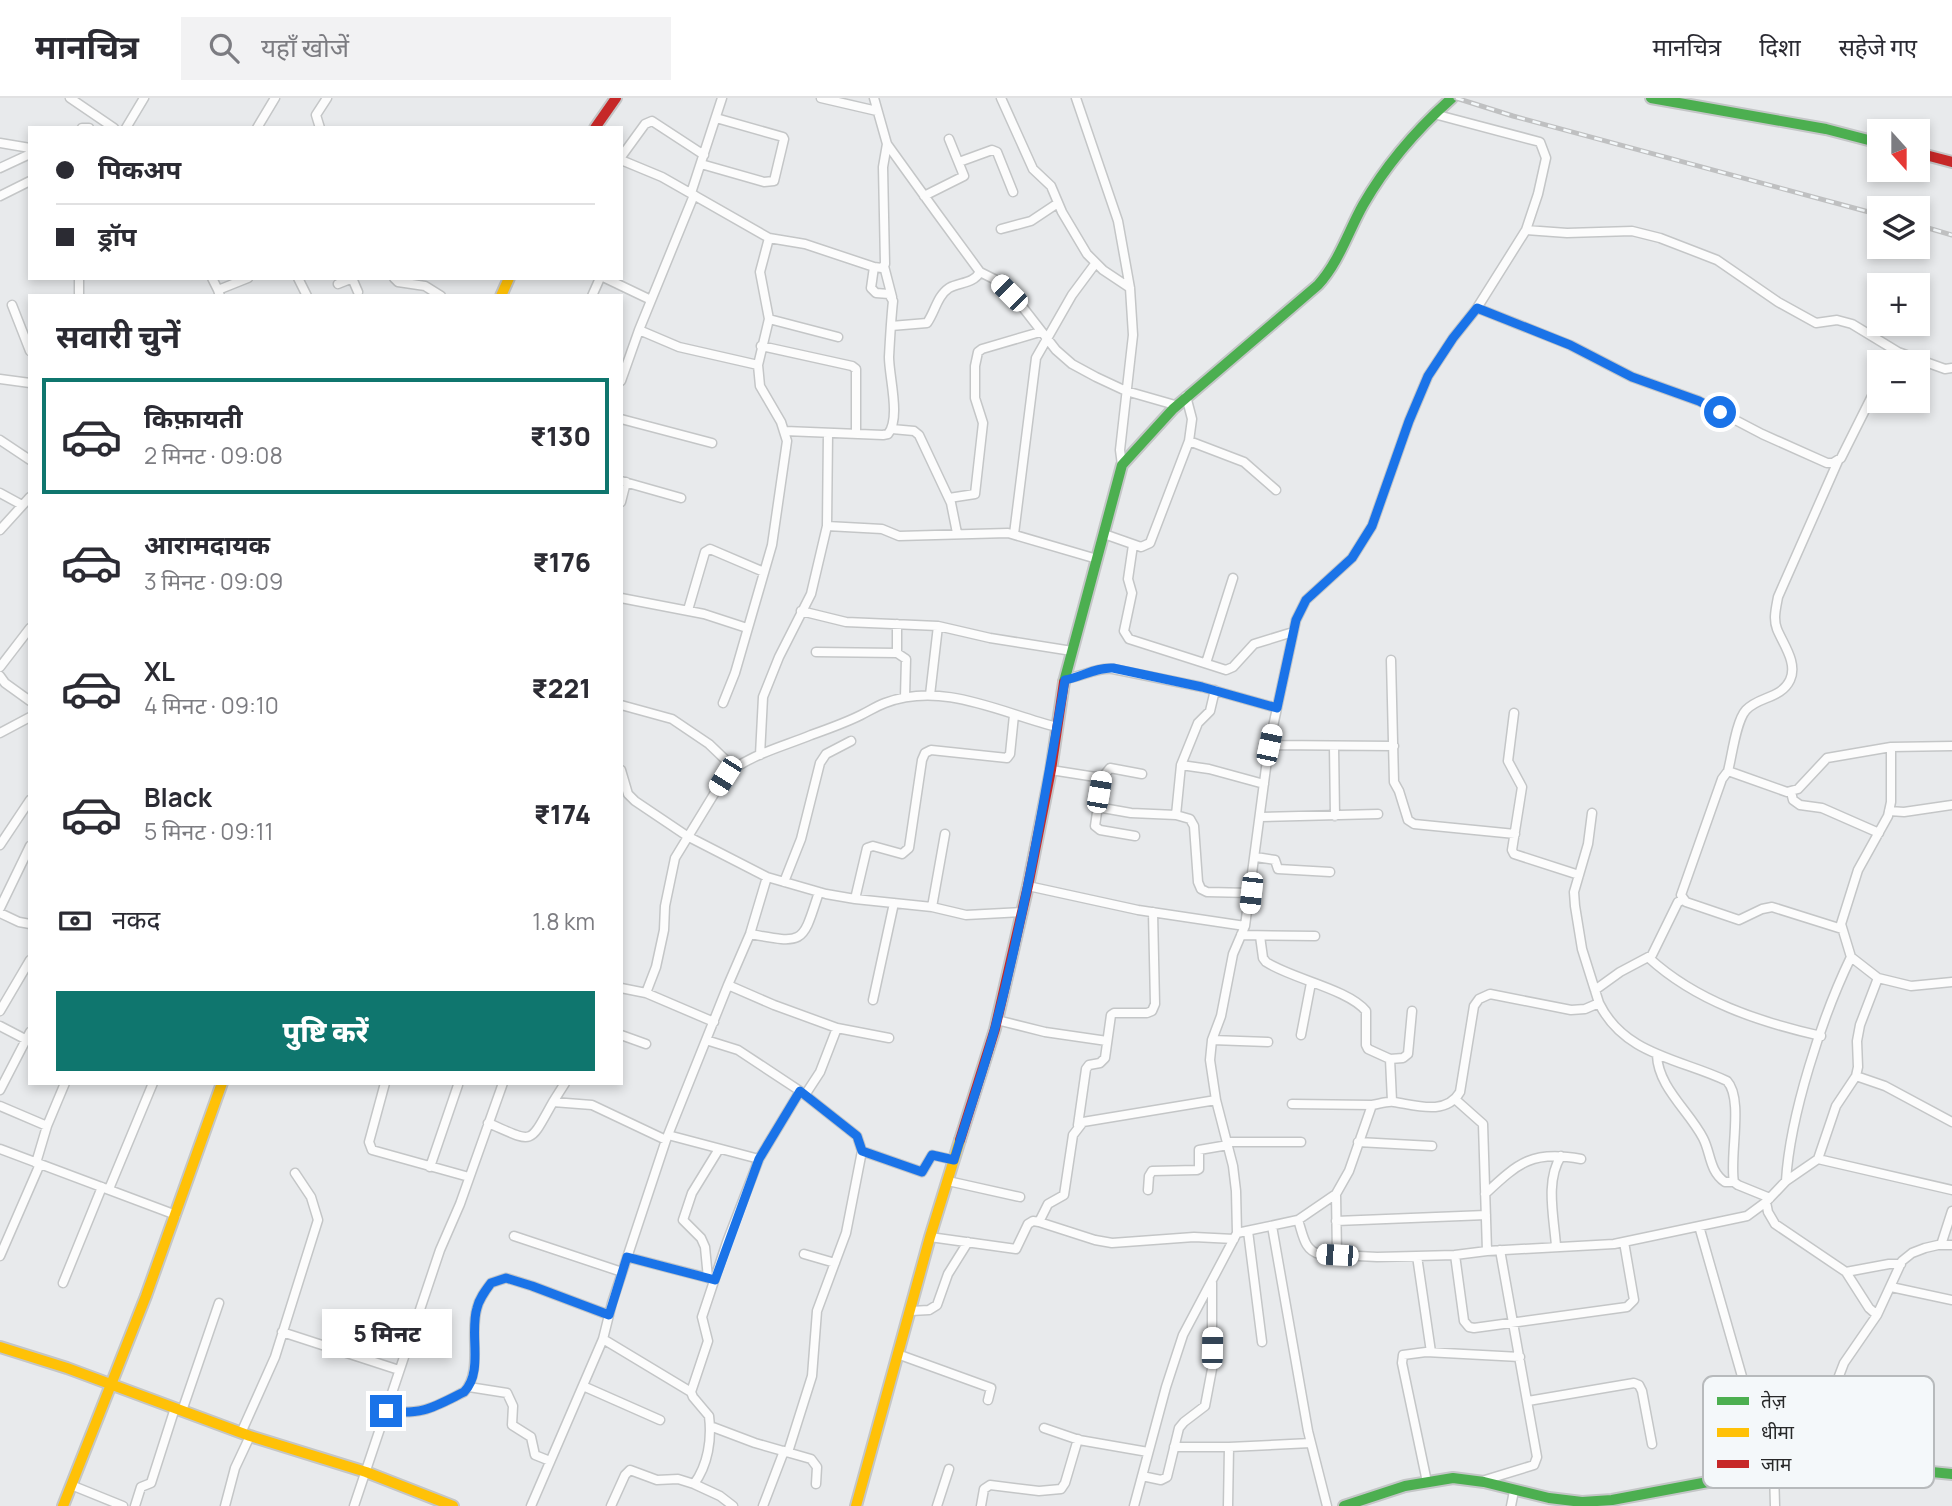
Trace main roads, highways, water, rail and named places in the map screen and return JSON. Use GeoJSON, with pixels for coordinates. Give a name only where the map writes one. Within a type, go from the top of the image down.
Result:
{"type":"FeatureCollection","features":[{"type":"Feature","properties":{"kind":"railway"},"geometry":{"type":"LineString","coordinates":[[1456,98],[1513,116],[1867,211]]}},
{"type":"Feature","properties":{"kind":"railway"},"geometry":{"type":"LineString","coordinates":[[1930,229],[1952,235]]}}]}
